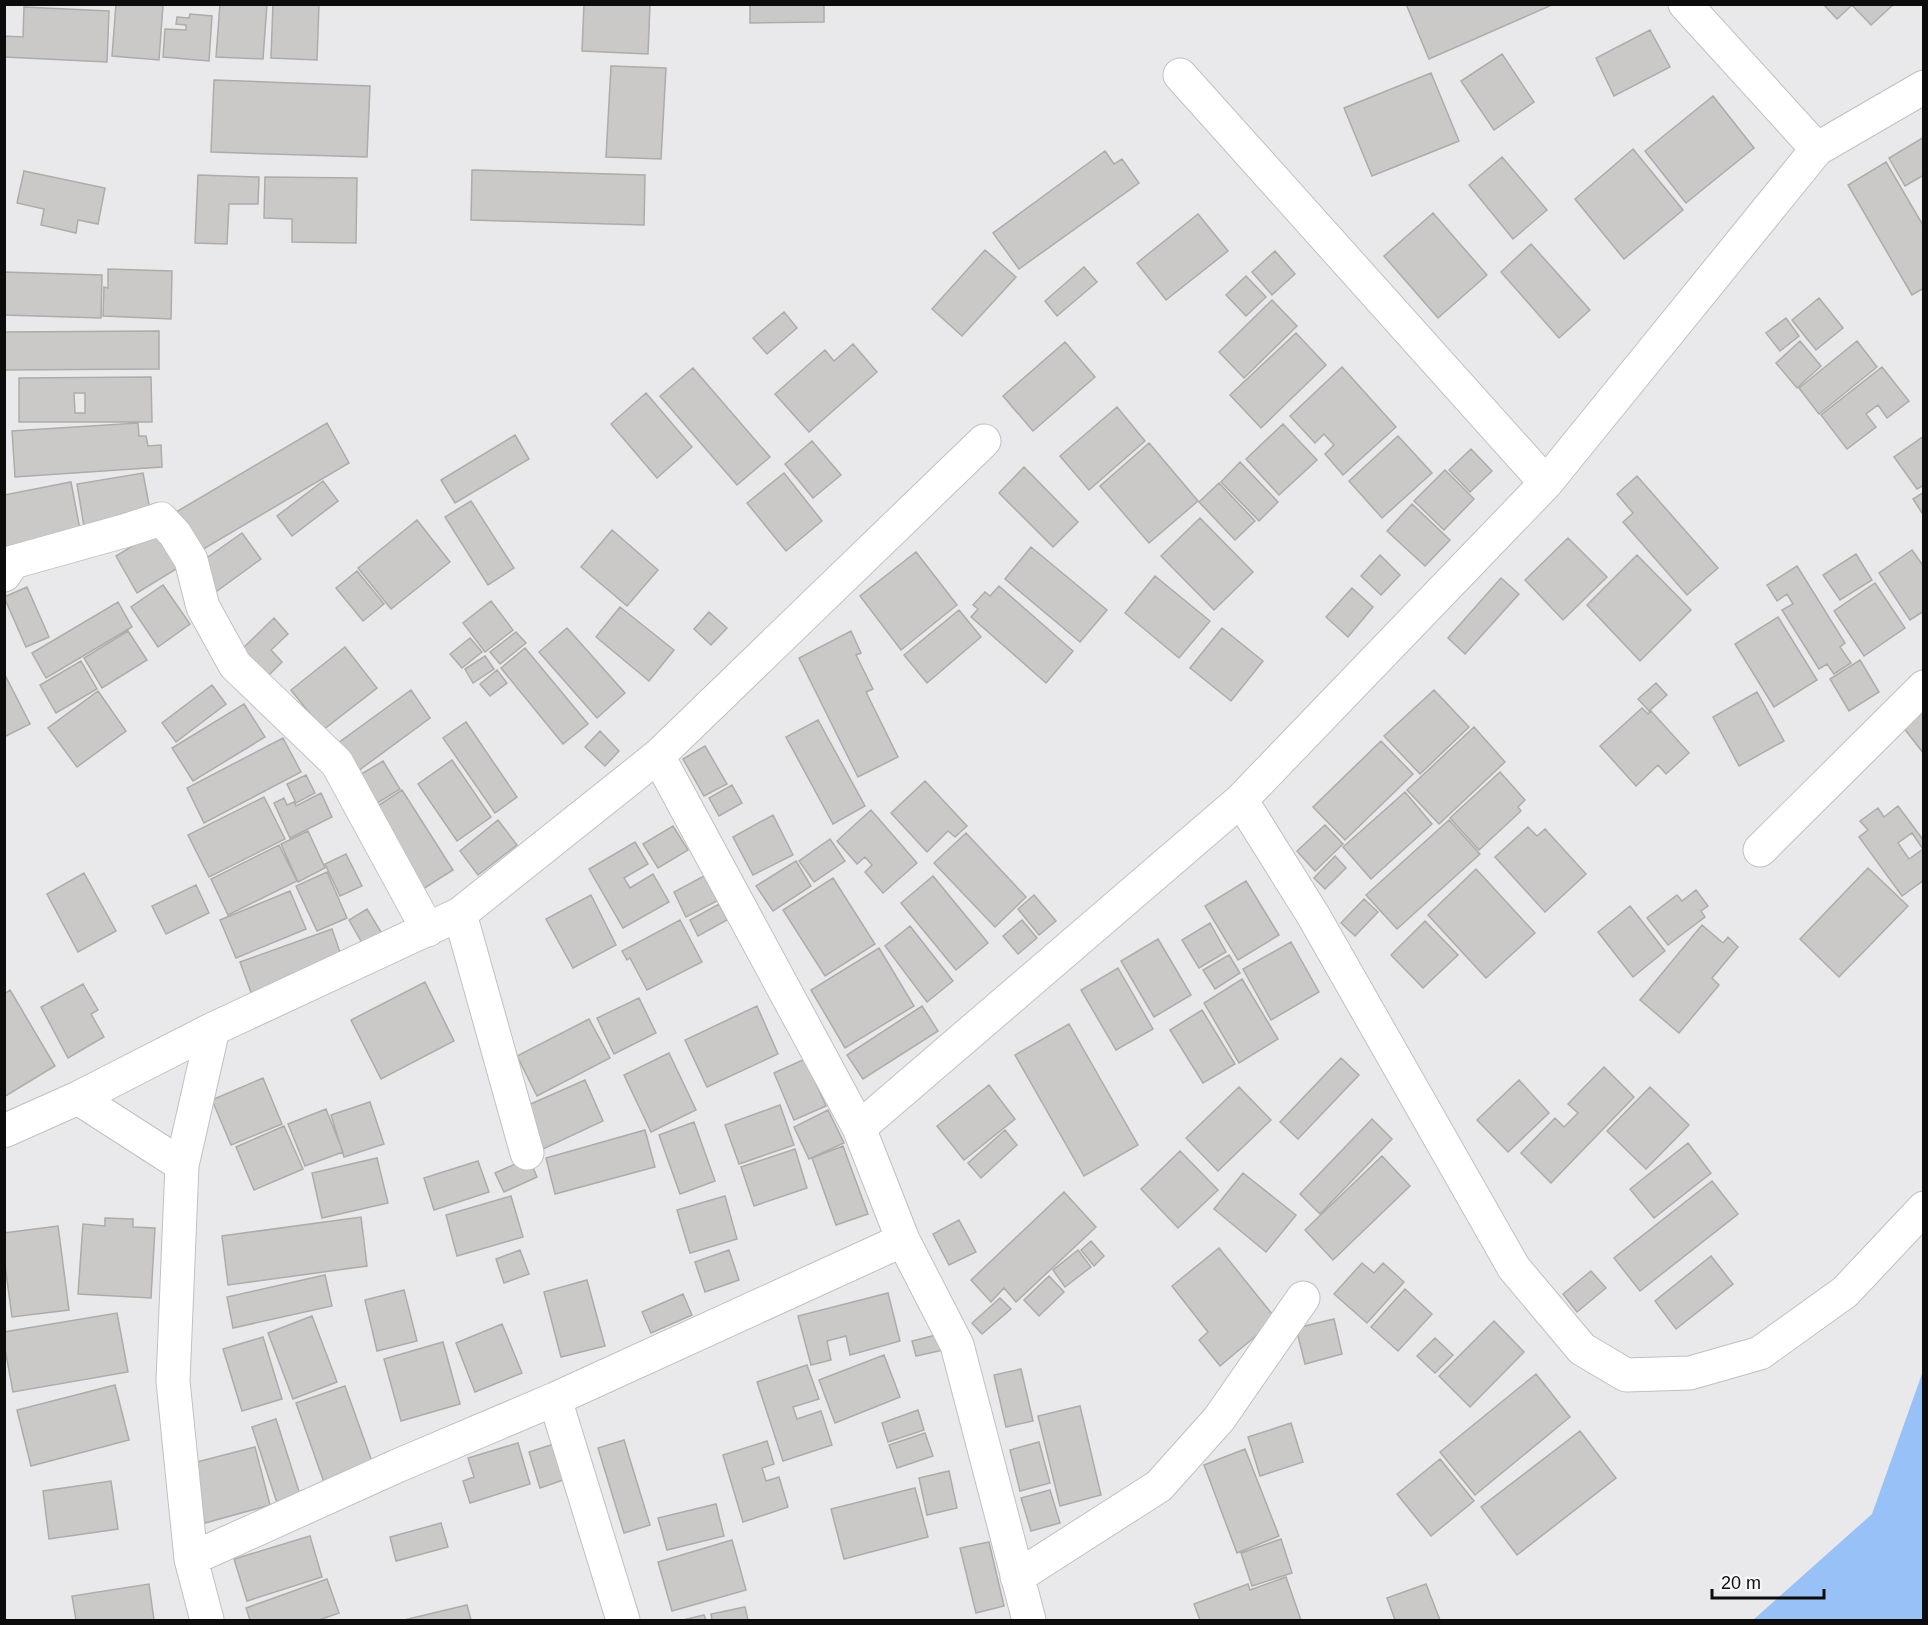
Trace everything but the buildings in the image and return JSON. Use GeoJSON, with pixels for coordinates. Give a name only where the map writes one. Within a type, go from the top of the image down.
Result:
{"type":"FeatureCollection","features":[{"type":"Feature","properties":{"kind":"street"},"geometry":{"type":"LineString","coordinates":[[1685,4],[1817,149]]}},
{"type":"Feature","properties":{"kind":"street"},"geometry":{"type":"LineString","coordinates":[[1180,75],[1546,483]]}},
{"type":"Feature","properties":{"kind":"street"},"geometry":{"type":"LineString","coordinates":[[859,1128],[1241,800],[1546,483],[1817,149],[1923,87]]}},
{"type":"Feature","properties":{"kind":"street"},"geometry":{"type":"LineString","coordinates":[[4,1131],[78,1098],[213,1029],[460,914],[657,756],[984,441]]}},
{"type":"Feature","properties":{"kind":"street"},"geometry":{"type":"LineString","coordinates":[[4,575],[13,562],[160,519],[175,534],[191,560],[203,607],[235,665],[337,763],[428,930]]}},
{"type":"Feature","properties":{"kind":"street"},"geometry":{"type":"LineString","coordinates":[[1760,850],[1923,687]]}},
{"type":"Feature","properties":{"kind":"street"},"geometry":{"type":"LineString","coordinates":[[657,756],[859,1128],[903,1240],[957,1345],[1029,1620]]}},
{"type":"Feature","properties":{"kind":"street"},"geometry":{"type":"LineString","coordinates":[[1241,800],[1313,915],[1514,1268],[1582,1349],[1626,1375],[1690,1373],[1760,1353],[1845,1292],[1923,1208]]}},
{"type":"Feature","properties":{"kind":"street"},"geometry":{"type":"LineString","coordinates":[[460,914],[527,1153]]}},
{"type":"Feature","properties":{"kind":"street"},"geometry":{"type":"LineString","coordinates":[[207,1620],[191,1559],[173,1381],[182,1165],[213,1029]]}},
{"type":"Feature","properties":{"kind":"street"},"geometry":{"type":"LineString","coordinates":[[78,1098],[182,1165]]}},
{"type":"Feature","properties":{"kind":"street"},"geometry":{"type":"LineString","coordinates":[[191,1559],[397,1466],[555,1399],[903,1240]]}},
{"type":"Feature","properties":{"kind":"street"},"geometry":{"type":"LineString","coordinates":[[1017,1577],[1159,1486],[1219,1419],[1303,1298]]}},
{"type":"Feature","properties":{"kind":"street"},"geometry":{"type":"LineString","coordinates":[[555,1399],[624,1620]]}},
{"type":"Feature","properties":{"kind":"water"},"geometry":{"type":"Polygon","coordinates":[[[1923,1371],[1923,1620],[1753,1620],[1872,1514],[1923,1371]]]}}]}
